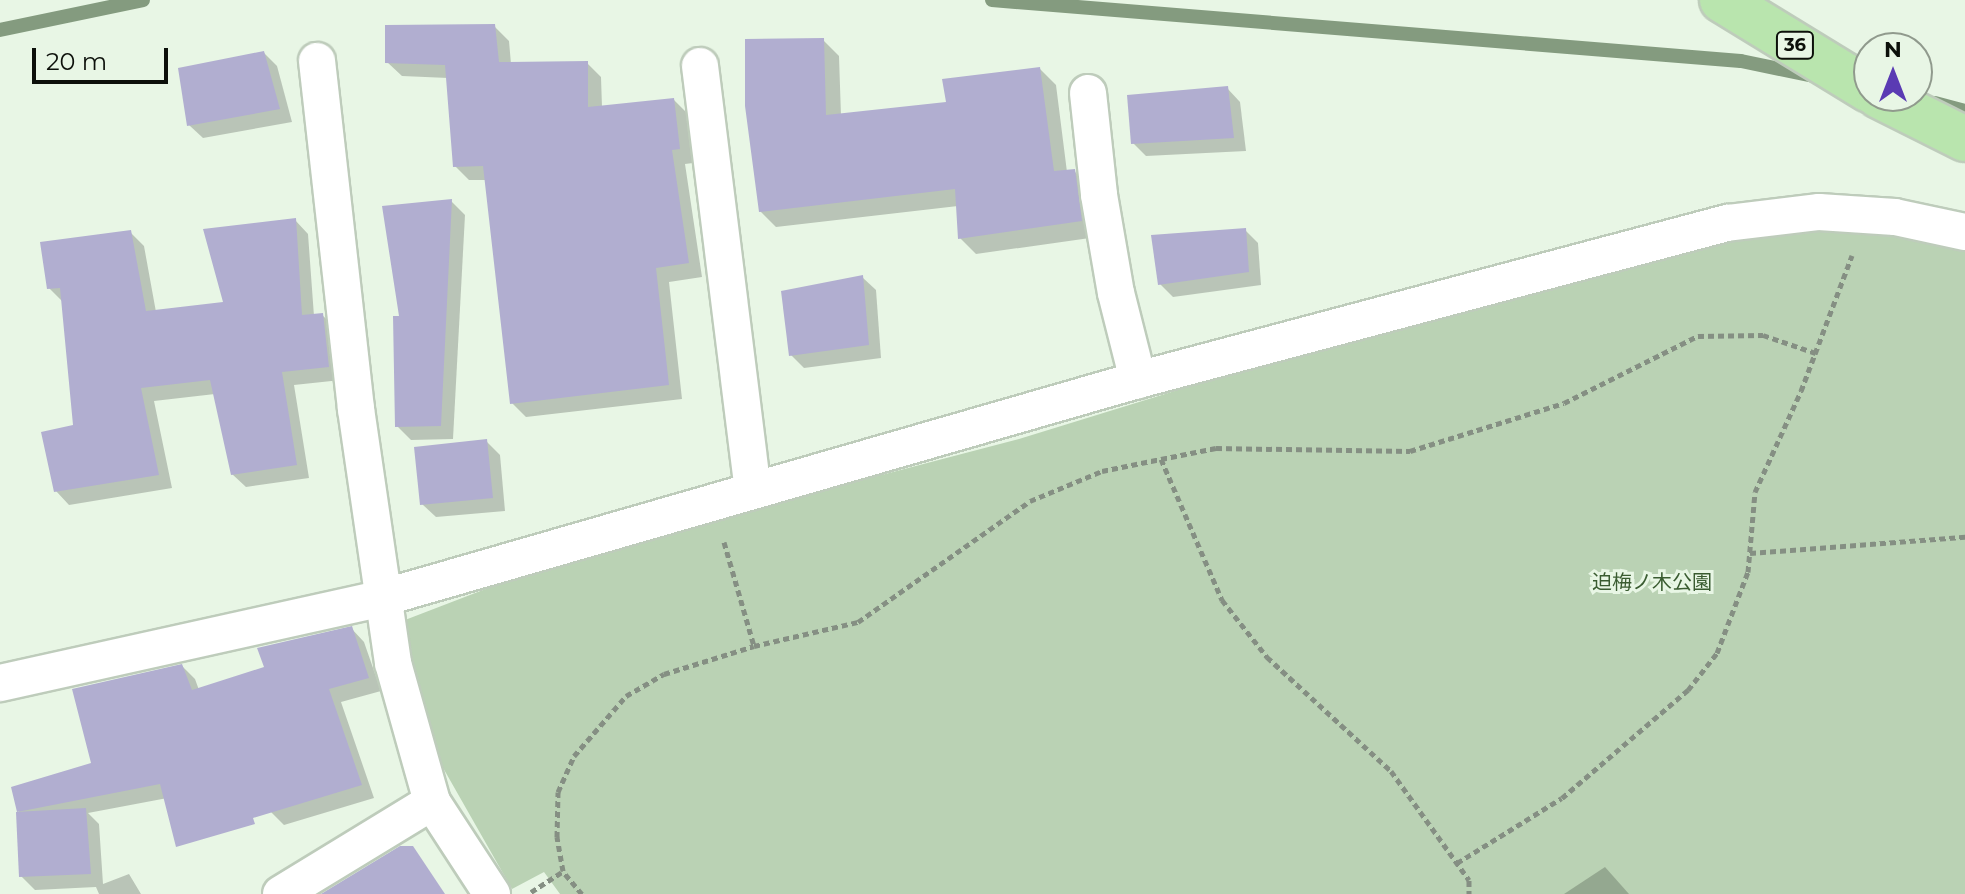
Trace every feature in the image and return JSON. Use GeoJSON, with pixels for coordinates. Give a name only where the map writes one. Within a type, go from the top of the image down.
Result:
{"type":"FeatureCollection","features":[{"type":"Feature","properties":{"kind":"main road","name":"36"},"geometry":{"type":"LineString","coordinates":[[1722,0],[1853,80]]}},
{"type":"Feature","properties":{"kind":"main road"},"geometry":{"type":"LineString","coordinates":[[1911,112],[1965,139]]}},
{"type":"Feature","properties":{"kind":"street"},"geometry":{"type":"LineString","coordinates":[[317,61],[382,598],[406,719],[432,802],[492,894]]}},
{"type":"Feature","properties":{"kind":"street"},"geometry":{"type":"LineString","coordinates":[[700,66],[753,490]]}},
{"type":"Feature","properties":{"kind":"street"},"geometry":{"type":"LineString","coordinates":[[1088,93],[1101,209],[1116,293],[1138,380]]}},
{"type":"Feature","properties":{"kind":"street"},"geometry":{"type":"LineString","coordinates":[[0,683],[382,598],[1138,380],[1727,223],[1819,212],[1895,217],[1965,232]]}},
{"type":"Feature","properties":{"kind":"street"},"geometry":{"type":"LineString","coordinates":[[281,894],[432,802]]}},
{"type":"Feature","properties":{"kind":"path"},"geometry":{"type":"LineString","coordinates":[[1457,863],[1562,798],[1688,690],[1717,653],[1748,572],[1755,492],[1816,353],[1853,254]]}},
{"type":"Feature","properties":{"kind":"path"},"geometry":{"type":"LineString","coordinates":[[582,894],[563,871],[557,837],[558,792],[574,756],[626,696],[664,674],[754,646],[858,622],[1030,501],[1102,471],[1216,448],[1410,451],[1564,403],[1698,336],[1763,335],[1816,353]]}},
{"type":"Feature","properties":{"kind":"path"},"geometry":{"type":"LineString","coordinates":[[1161,459],[1222,600],[1267,657],[1391,771],[1469,880],[1469,894]]}},
{"type":"Feature","properties":{"kind":"path"},"geometry":{"type":"LineString","coordinates":[[721,532],[754,646]]}},
{"type":"Feature","properties":{"kind":"path"},"geometry":{"type":"LineString","coordinates":[[1750,553],[1965,537]]}},
{"type":"Feature","properties":{"kind":"path"},"geometry":{"type":"LineString","coordinates":[[528,894],[563,871]]}},
{"type":"Feature","properties":{"kind":"green space","name":"迫梅ノ木公園"},"geometry":{"type":"Polygon","coordinates":[[[1818,229],[1905,235],[1965,251],[1965,894],[560,894],[544,872],[512,889],[438,759],[410,667],[405,620],[509,580],[717,518],[1019,439],[1308,350],[1738,239],[1818,229]]]}},
{"type":"Feature","properties":{"kind":"building"},"geometry":{"type":"Polygon","coordinates":[[[495,24],[499,62],[588,61],[588,107],[674,98],[680,149],[672,150],[689,263],[656,268],[669,385],[510,404],[483,166],[453,167],[445,65],[385,63],[385,25],[495,24]]]}},
{"type":"Feature","properties":{"kind":"building"},"geometry":{"type":"Polygon","coordinates":[[[824,38],[826,115],[946,102],[942,79],[1040,67],[1054,171],[1075,169],[1082,221],[958,239],[955,189],[759,212],[745,106],[745,39],[824,38]]]}},
{"type":"Feature","properties":{"kind":"building"},"geometry":{"type":"Polygon","coordinates":[[[264,51],[280,109],[187,126],[178,68],[264,51]]]}},
{"type":"Feature","properties":{"kind":"building"},"geometry":{"type":"Polygon","coordinates":[[[1228,86],[1234,138],[1131,144],[1127,95],[1228,86]]]}},
{"type":"Feature","properties":{"kind":"building"},"geometry":{"type":"Polygon","coordinates":[[[452,199],[441,426],[395,427],[393,316],[399,316],[382,206],[452,199]]]}},
{"type":"Feature","properties":{"kind":"building"},"geometry":{"type":"Polygon","coordinates":[[[296,218],[302,315],[323,313],[329,367],[282,372],[297,465],[231,475],[210,380],[141,388],[159,475],[54,492],[41,432],[73,425],[60,288],[47,289],[40,242],[131,230],[146,311],[223,302],[203,229],[296,218]]]}},
{"type":"Feature","properties":{"kind":"building"},"geometry":{"type":"Polygon","coordinates":[[[1246,228],[1249,272],[1158,285],[1151,235],[1246,228]]]}},
{"type":"Feature","properties":{"kind":"building"},"geometry":{"type":"Polygon","coordinates":[[[863,275],[869,345],[789,356],[781,291],[863,275]]]}},
{"type":"Feature","properties":{"kind":"building"},"geometry":{"type":"Polygon","coordinates":[[[487,439],[493,498],[420,505],[414,447],[487,439]]]}},
{"type":"Feature","properties":{"kind":"building"},"geometry":{"type":"Polygon","coordinates":[[[352,626],[369,678],[329,689],[362,785],[253,818],[255,824],[176,847],[160,784],[17,812],[11,787],[91,763],[72,689],[182,664],[192,690],[264,667],[257,648],[352,626]]]}},
{"type":"Feature","properties":{"kind":"building"},"geometry":{"type":"Polygon","coordinates":[[[86,808],[91,874],[19,877],[16,812],[86,808]]]}},
{"type":"Feature","properties":{"kind":"building"},"geometry":{"type":"Polygon","coordinates":[[[400,846],[413,846],[445,894],[321,894],[400,846]]]}},
{"type":"Feature","properties":{"kind":"waterway"},"geometry":{"type":"LineString","coordinates":[[0,30],[143,0]]}},
{"type":"Feature","properties":{"kind":"waterway"},"geometry":{"type":"LineString","coordinates":[[992,0],[1741,61],[1818,77]]}},
{"type":"Feature","properties":{"kind":"waterway"},"geometry":{"type":"LineString","coordinates":[[1935,103],[1965,111]]}}]}
